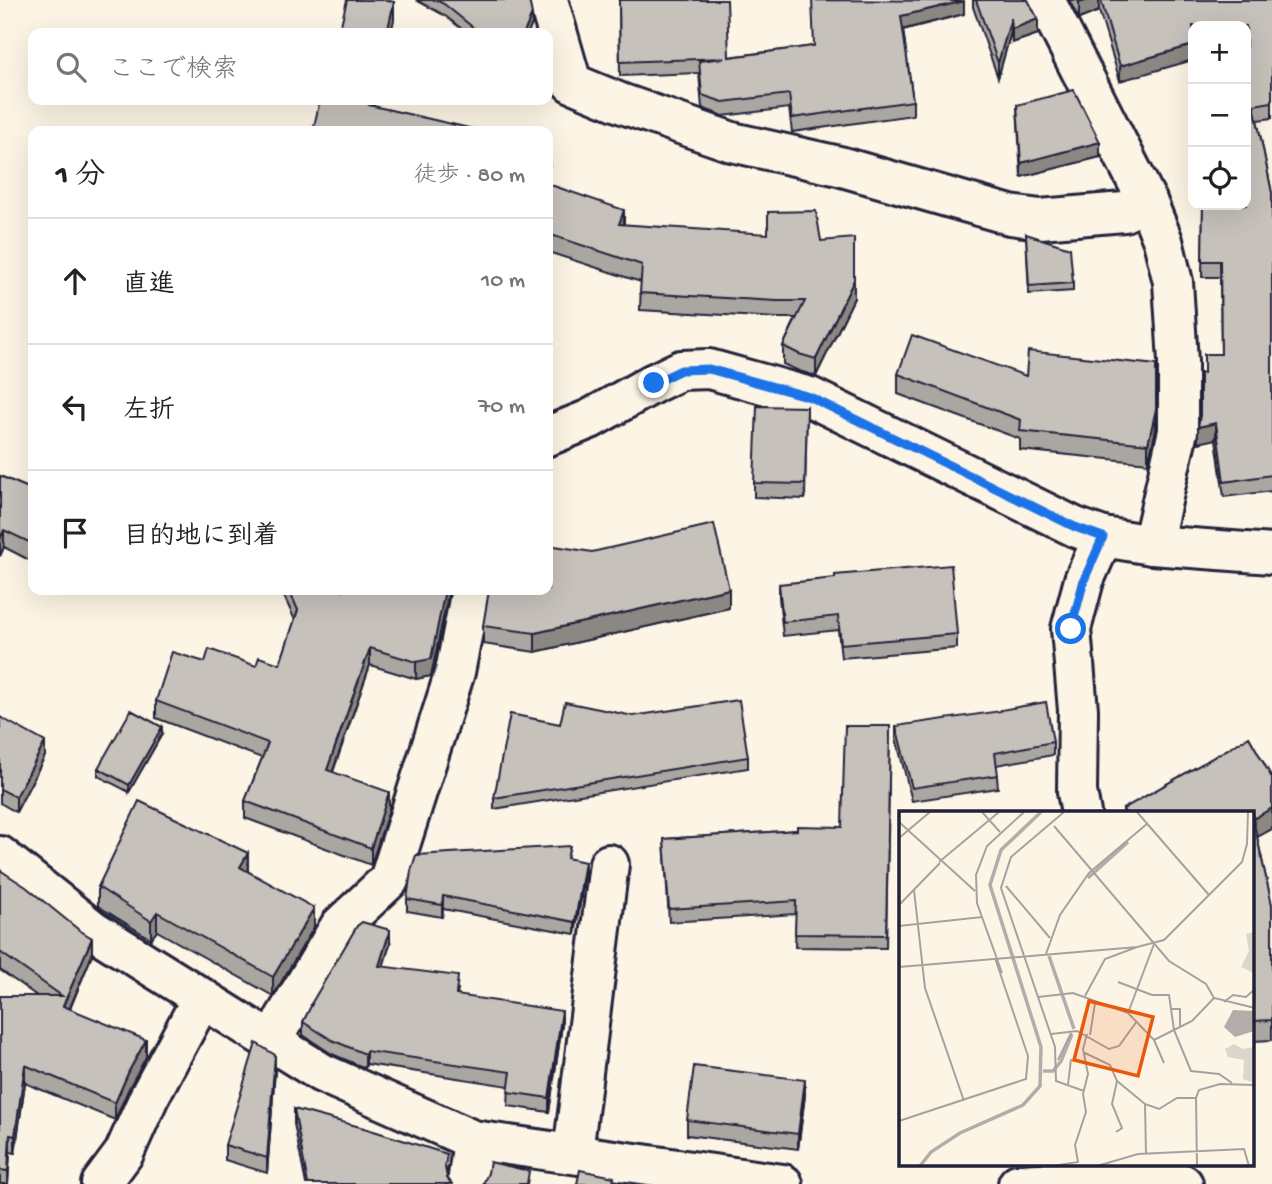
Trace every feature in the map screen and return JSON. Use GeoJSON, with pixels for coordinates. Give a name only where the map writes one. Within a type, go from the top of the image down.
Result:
{"type":"FeatureCollection","features":[{"type":"Feature","properties":{"kind":"street"},"geometry":{"type":"LineString","coordinates":[[548,0],[572,83],[622,104],[732,142],[838,166],[1010,215],[1040,219],[1124,212],[1147,201]]}},
{"type":"Feature","properties":{"kind":"street"},"geometry":{"type":"LineString","coordinates":[[1045,0],[1147,201],[1163,241],[1173,282],[1178,362],[1178,431],[1152,545]]}},
{"type":"Feature","properties":{"kind":"street"},"geometry":{"type":"LineString","coordinates":[[553,434],[590,419],[681,370],[709,369],[810,397],[1075,527],[1103,537],[1152,545],[1272,554]]}},
{"type":"Feature","properties":{"kind":"street"},"geometry":{"type":"LineString","coordinates":[[1081,811],[1077,793],[1078,710],[1071,629],[1084,580],[1103,537]]}},
{"type":"Feature","properties":{"kind":"street"},"geometry":{"type":"LineString","coordinates":[[271,1041],[340,926],[389,880],[455,672],[470,595]]}},
{"type":"Feature","properties":{"kind":"street"},"geometry":{"type":"LineString","coordinates":[[0,856],[93,930],[321,1073],[473,1140],[783,1184]]}},
{"type":"Feature","properties":{"kind":"street"},"geometry":{"type":"LineString","coordinates":[[573,1153],[609,864]]}},
{"type":"Feature","properties":{"kind":"street"},"geometry":{"type":"LineString","coordinates":[[101,1184],[124,1153],[149,1097],[202,998]]}},
{"type":"Feature","properties":{"kind":"street"},"geometry":{"type":"LineString","coordinates":[[467,1184],[473,1140]]}},
{"type":"Feature","properties":{"kind":"street"},"geometry":{"type":"LineString","coordinates":[[1018,1184],[1163,1174]]}},
{"type":"Feature","properties":{"kind":"building"},"geometry":{"type":"Polygon","coordinates":[[[347,0],[394,2],[388,28],[340,28],[347,0]]]}},
{"type":"Feature","properties":{"kind":"building"},"geometry":{"type":"Polygon","coordinates":[[[436,0],[529,0],[532,14],[526,28],[474,28],[436,0]]]}},
{"type":"Feature","properties":{"kind":"building"},"geometry":{"type":"Polygon","coordinates":[[[619,0],[727,0],[729,57],[814,46],[812,0],[964,1],[901,16],[913,101],[792,118],[789,94],[723,102],[702,95],[699,61],[724,58],[620,62],[619,0]]]}},
{"type":"Feature","properties":{"kind":"building"},"geometry":{"type":"Polygon","coordinates":[[[976,0],[1028,0],[1038,19],[1012,29],[1011,18],[998,63],[976,0]]]}},
{"type":"Feature","properties":{"kind":"building"},"geometry":{"type":"Polygon","coordinates":[[[1101,0],[1272,0],[1272,102],[1254,105],[1272,193],[1272,475],[1224,482],[1216,423],[1198,427],[1200,373],[1204,373],[1204,354],[1221,354],[1220,261],[1202,261],[1203,210],[1251,210],[1251,21],[1188,21],[1188,46],[1120,66],[1101,0]]]}},
{"type":"Feature","properties":{"kind":"building"},"geometry":{"type":"Polygon","coordinates":[[[1074,90],[1100,142],[1021,163],[1017,105],[1074,90]]]}},
{"type":"Feature","properties":{"kind":"building"},"geometry":{"type":"Polygon","coordinates":[[[319,105],[369,105],[460,126],[314,126],[319,105]]]}},
{"type":"Feature","properties":{"kind":"building"},"geometry":{"type":"Polygon","coordinates":[[[553,186],[624,210],[619,224],[768,234],[768,212],[816,211],[821,241],[854,238],[854,280],[816,359],[783,346],[805,301],[640,293],[642,265],[553,236],[553,186]]]}},
{"type":"Feature","properties":{"kind":"building"},"geometry":{"type":"Polygon","coordinates":[[[1026,234],[1070,248],[1073,283],[1029,286],[1026,234]]]}},
{"type":"Feature","properties":{"kind":"building"},"geometry":{"type":"Polygon","coordinates":[[[912,335],[1026,376],[1028,351],[1156,365],[1156,409],[1148,444],[1020,431],[1021,420],[898,374],[912,335]]]}},
{"type":"Feature","properties":{"kind":"building"},"geometry":{"type":"Polygon","coordinates":[[[757,406],[807,407],[805,484],[754,483],[757,406]]]}},
{"type":"Feature","properties":{"kind":"building"},"geometry":{"type":"Polygon","coordinates":[[[0,476],[28,488],[28,542],[4,530],[0,539],[0,476]]]}},
{"type":"Feature","properties":{"kind":"building"},"geometry":{"type":"Polygon","coordinates":[[[714,524],[729,589],[535,633],[483,626],[488,595],[553,595],[553,546],[592,552],[714,524]]]}},
{"type":"Feature","properties":{"kind":"building"},"geometry":{"type":"Polygon","coordinates":[[[951,565],[957,634],[841,644],[838,616],[783,622],[779,584],[835,578],[835,575],[951,565]]]}},
{"type":"Feature","properties":{"kind":"building"},"geometry":{"type":"Polygon","coordinates":[[[291,595],[444,595],[431,659],[416,662],[370,648],[327,770],[389,792],[371,848],[245,801],[268,743],[156,701],[172,652],[205,662],[209,649],[256,666],[259,657],[280,664],[298,610],[291,595]]]}},
{"type":"Feature","properties":{"kind":"building"},"geometry":{"type":"Polygon","coordinates":[[[739,700],[748,757],[494,798],[510,714],[560,724],[565,702],[633,716],[739,700]]]}},
{"type":"Feature","properties":{"kind":"building"},"geometry":{"type":"Polygon","coordinates":[[[1046,702],[1053,742],[995,753],[998,775],[912,788],[896,726],[1046,702]]]}},
{"type":"Feature","properties":{"kind":"building"},"geometry":{"type":"Polygon","coordinates":[[[131,710],[162,727],[129,785],[98,768],[131,710]]]}},
{"type":"Feature","properties":{"kind":"building"},"geometry":{"type":"Polygon","coordinates":[[[0,717],[45,742],[16,797],[0,789],[0,717]]]}},
{"type":"Feature","properties":{"kind":"building"},"geometry":{"type":"Polygon","coordinates":[[[845,726],[890,726],[886,935],[795,934],[796,901],[669,909],[664,839],[797,830],[797,826],[842,827],[845,726]]]}},
{"type":"Feature","properties":{"kind":"building"},"geometry":{"type":"Polygon","coordinates":[[[1249,737],[1272,778],[1272,808],[1254,818],[1254,811],[1123,809],[1249,737]]]}},
{"type":"Feature","properties":{"kind":"building"},"geometry":{"type":"Polygon","coordinates":[[[139,801],[248,853],[240,867],[314,908],[273,977],[157,912],[151,921],[98,887],[139,801]]]}},
{"type":"Feature","properties":{"kind":"building"},"geometry":{"type":"Polygon","coordinates":[[[1254,824],[1272,905],[1272,1020],[1254,1021],[1254,824]]]}},
{"type":"Feature","properties":{"kind":"building"},"geometry":{"type":"Polygon","coordinates":[[[570,846],[567,858],[585,862],[575,922],[443,896],[442,905],[407,899],[416,855],[570,846]]]}},
{"type":"Feature","properties":{"kind":"building"},"geometry":{"type":"Polygon","coordinates":[[[0,870],[92,938],[63,1006],[146,1040],[115,1103],[25,1065],[15,1136],[10,1135],[8,1171],[0,1170],[0,996],[62,996],[0,952],[0,870]]]}},
{"type":"Feature","properties":{"kind":"building"},"geometry":{"type":"Polygon","coordinates":[[[362,922],[390,930],[379,966],[458,976],[456,995],[562,1011],[549,1098],[508,1092],[511,1072],[366,1051],[365,1054],[332,1040],[303,1022],[357,926],[362,922]]]}},
{"type":"Feature","properties":{"kind":"building"},"geometry":{"type":"Polygon","coordinates":[[[256,1043],[275,1055],[267,1158],[225,1145],[256,1043]]]}},
{"type":"Feature","properties":{"kind":"building"},"geometry":{"type":"Polygon","coordinates":[[[694,1066],[805,1080],[798,1134],[687,1120],[694,1066]]]}},
{"type":"Feature","properties":{"kind":"building"},"geometry":{"type":"Polygon","coordinates":[[[294,1109],[447,1154],[445,1167],[447,1178],[452,1184],[308,1184],[294,1109]]]}},
{"type":"Feature","properties":{"kind":"building"},"geometry":{"type":"Polygon","coordinates":[[[490,1162],[529,1171],[527,1184],[483,1184],[490,1162]]]}},
{"type":"Feature","properties":{"kind":"building"},"geometry":{"type":"Polygon","coordinates":[[[580,1170],[614,1177],[613,1184],[577,1184],[580,1170]]]}},
{"type":"Feature","properties":{"kind":"route"},"geometry":{"type":"LineString","coordinates":[[654,383],[681,370],[709,369],[810,397],[1075,527],[1103,537],[1084,580],[1071,629]]}}]}
